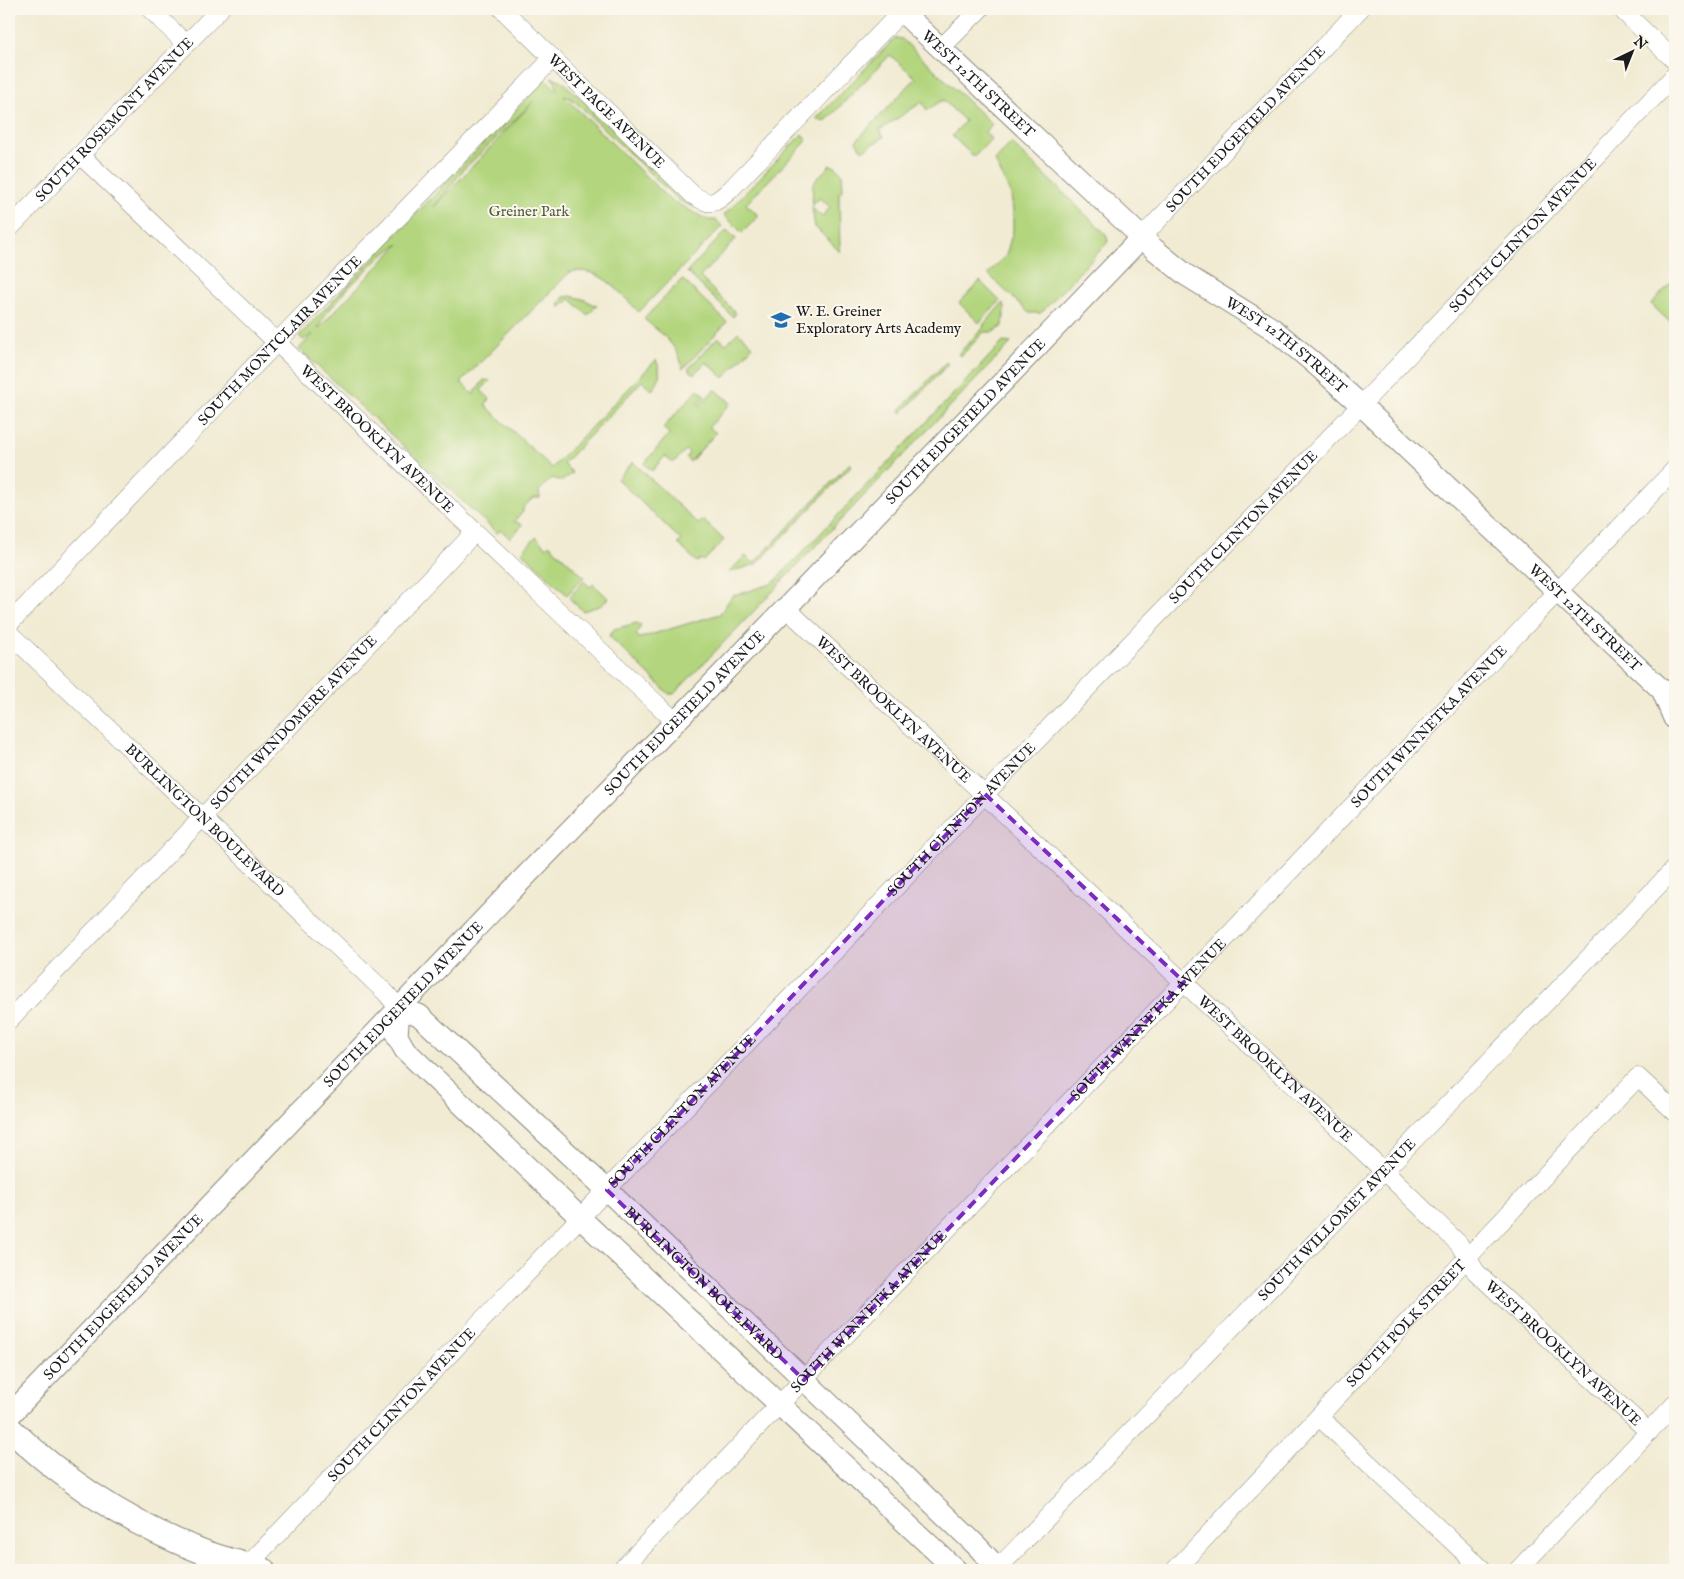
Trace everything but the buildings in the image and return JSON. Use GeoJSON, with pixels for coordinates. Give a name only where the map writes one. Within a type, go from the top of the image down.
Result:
{"type":"FeatureCollection","features":[{"type":"Feature","properties":{"kind":"main road","name":"WEST 12TH STREET"},"geometry":{"type":"LineString","coordinates":[[1670,695],[1675,717]]}},
{"type":"Feature","properties":{"kind":"main road"},"geometry":{"type":"LineString","coordinates":[[9,1428],[61,1473],[106,1504],[163,1535],[201,1551],[256,1568]]}},
{"type":"Feature","properties":{"kind":"street"},"geometry":{"type":"LineString","coordinates":[[150,9],[186,44]]}},
{"type":"Feature","properties":{"kind":"street","name":"SOUTH ROSEMONT AVENUE"},"geometry":{"type":"LineString","coordinates":[[9,229],[220,9]]}},
{"type":"Feature","properties":{"kind":"street","name":"WEST PAGE AVENUE"},"geometry":{"type":"LineString","coordinates":[[502,9],[693,194],[706,203],[716,202],[901,10]]}},
{"type":"Feature","properties":{"kind":"street"},"geometry":{"type":"LineString","coordinates":[[941,48],[980,9]]}},
{"type":"Feature","properties":{"kind":"street","name":"SOUTH EDGEFIELD AVENUE"},"geometry":{"type":"LineString","coordinates":[[9,1416],[1360,9]]}},
{"type":"Feature","properties":{"kind":"street"},"geometry":{"type":"LineString","coordinates":[[1621,9],[1675,60]]}},
{"type":"Feature","properties":{"kind":"street","name":"WEST 12TH STREET"},"geometry":{"type":"LineString","coordinates":[[901,10],[1141,238],[1186,275],[1273,329],[1313,362],[1670,695]]}},
{"type":"Feature","properties":{"kind":"street","name":"SOUTH MONTCLAIR AVENUE"},"geometry":{"type":"LineString","coordinates":[[9,624],[553,58]]}},
{"type":"Feature","properties":{"kind":"street","name":"SOUTH CLINTON AVENUE"},"geometry":{"type":"LineString","coordinates":[[256,1568],[607,1190],[985,794],[1361,405],[1675,75]]}},
{"type":"Feature","properties":{"kind":"street","name":"WEST BROOKLYN AVENUE"},"geometry":{"type":"LineString","coordinates":[[80,155],[676,721]]}},
{"type":"Feature","properties":{"kind":"street","name":"SOUTH WINNETKA AVENUE"},"geometry":{"type":"LineString","coordinates":[[621,1570],[1675,469]]}},
{"type":"Feature","properties":{"kind":"street","name":"SOUTH WINDOMERE AVENUE"},"geometry":{"type":"LineString","coordinates":[[9,1020],[475,532]]}},
{"type":"Feature","properties":{"kind":"street","name":"WEST BROOKLYN AVENUE"},"geometry":{"type":"LineString","coordinates":[[786,608],[1384,1171],[1459,1244],[1476,1272],[1649,1432]]}},
{"type":"Feature","properties":{"kind":"street","name":"BURLINGTON BOULEVARD"},"geometry":{"type":"LineString","coordinates":[[9,633],[387,994],[399,1009],[419,1015],[607,1190],[978,1547],[998,1569]]}},
{"type":"Feature","properties":{"kind":"street","name":"SOUTH WILLOMET AVENUE"},"geometry":{"type":"LineString","coordinates":[[998,1569],[1675,868]]}},
{"type":"Feature","properties":{"kind":"street"},"geometry":{"type":"LineString","coordinates":[[399,1009],[397,1036],[405,1050],[956,1570]]}},
{"type":"Feature","properties":{"kind":"street","name":"SOUTH POLK STREET"},"geometry":{"type":"LineString","coordinates":[[1175,1570],[1638,1077],[1675,1112]]}},
{"type":"Feature","properties":{"kind":"street"},"geometry":{"type":"LineString","coordinates":[[1518,1570],[1675,1404]]}},
{"type":"Feature","properties":{"kind":"street"},"geometry":{"type":"LineString","coordinates":[[1319,1417],[1483,1570]]}},
{"type":"Feature","properties":{"kind":"highlighted area"},"geometry":{"type":"Polygon","coordinates":[[[985,794],[1184,982],[804,1380],[607,1190],[985,794]]]}},
{"type":"Feature","properties":{"kind":"green space"},"geometry":{"type":"Polygon","coordinates":[[[895,38],[902,39],[992,124],[985,132],[991,139],[974,157],[952,136],[965,121],[943,100],[927,110],[922,102],[880,130],[884,137],[862,151],[856,141],[916,78],[890,55],[826,121],[818,120],[817,118],[895,38]]]}},
{"type":"Feature","properties":{"kind":"green space","name":"Greiner Park"},"geometry":{"type":"Polygon","coordinates":[[[551,77],[561,80],[696,208],[679,201],[580,106],[564,96],[670,200],[708,220],[716,220],[722,226],[639,312],[609,282],[591,273],[581,271],[570,272],[461,382],[474,395],[484,380],[490,381],[481,390],[490,399],[485,405],[552,468],[656,360],[658,364],[659,376],[652,390],[642,381],[563,464],[573,473],[562,481],[552,478],[539,491],[540,498],[533,498],[523,508],[523,512],[514,521],[523,525],[510,538],[501,530],[497,533],[299,349],[313,334],[303,340],[299,336],[543,81],[546,79],[558,91],[551,77]],[[534,101],[463,170],[434,207],[534,101]],[[399,244],[380,258],[354,282],[330,309],[318,329],[399,244]]]}},
{"type":"Feature","properties":{"kind":"green space"},"geometry":{"type":"Polygon","coordinates":[[[802,134],[806,142],[746,204],[759,216],[742,233],[724,215],[802,134]]]}},
{"type":"Feature","properties":{"kind":"green space"},"geometry":{"type":"Polygon","coordinates":[[[1011,143],[1106,234],[1108,242],[1041,313],[1029,313],[988,274],[1006,255],[1013,231],[1011,195],[995,161],[1011,143]]]}},
{"type":"Feature","properties":{"kind":"green space"},"geometry":{"type":"Polygon","coordinates":[[[830,165],[836,167],[842,173],[843,190],[839,193],[840,252],[815,227],[812,208],[822,217],[830,207],[820,198],[812,206],[813,183],[830,165]]]}},
{"type":"Feature","properties":{"kind":"green space"},"geometry":{"type":"Polygon","coordinates":[[[727,230],[736,239],[700,277],[736,313],[733,317],[687,272],[727,230]]]}},
{"type":"Feature","properties":{"kind":"green space"},"geometry":{"type":"Polygon","coordinates":[[[682,279],[727,322],[683,369],[673,347],[663,335],[644,319],[682,279]]]}},
{"type":"Feature","properties":{"kind":"green space"},"geometry":{"type":"Polygon","coordinates":[[[1675,279],[1675,327],[1651,304],[1675,279]]]}},
{"type":"Feature","properties":{"kind":"green space"},"geometry":{"type":"Polygon","coordinates":[[[980,281],[1000,301],[979,323],[959,303],[980,281]]]}},
{"type":"Feature","properties":{"kind":"green space"},"geometry":{"type":"Polygon","coordinates":[[[571,296],[583,299],[597,306],[588,315],[570,299],[560,308],[560,303],[564,297],[571,296]]]}},
{"type":"Feature","properties":{"kind":"green space"},"geometry":{"type":"Polygon","coordinates":[[[1003,303],[1005,306],[1003,326],[993,332],[984,332],[961,356],[958,354],[984,327],[983,325],[1003,303]]]}},
{"type":"Feature","properties":{"kind":"green space"},"geometry":{"type":"Polygon","coordinates":[[[738,332],[753,346],[724,378],[706,362],[694,374],[688,369],[718,337],[726,344],[738,332]]]}},
{"type":"Feature","properties":{"kind":"green space"},"geometry":{"type":"Polygon","coordinates":[[[1003,342],[1011,343],[781,582],[777,579],[1003,342]]]}},
{"type":"Feature","properties":{"kind":"green space"},"geometry":{"type":"Polygon","coordinates":[[[946,362],[948,364],[902,413],[900,410],[946,362]]]}},
{"type":"Feature","properties":{"kind":"green space"},"geometry":{"type":"Polygon","coordinates":[[[698,389],[705,396],[698,404],[700,405],[715,389],[731,403],[709,427],[716,433],[690,462],[686,457],[689,453],[686,450],[673,463],[665,456],[652,471],[644,464],[669,434],[663,428],[698,389]]]}},
{"type":"Feature","properties":{"kind":"green space"},"geometry":{"type":"Polygon","coordinates":[[[633,462],[698,524],[703,520],[724,540],[704,561],[701,559],[697,562],[678,544],[681,540],[617,479],[633,462]]]}},
{"type":"Feature","properties":{"kind":"green space"},"geometry":{"type":"Polygon","coordinates":[[[850,463],[852,465],[757,564],[729,572],[745,556],[754,563],[850,463]]]}},
{"type":"Feature","properties":{"kind":"green space"},"geometry":{"type":"Polygon","coordinates":[[[536,537],[546,547],[549,544],[584,577],[567,595],[522,552],[536,537]]]}},
{"type":"Feature","properties":{"kind":"green space"},"geometry":{"type":"Polygon","coordinates":[[[775,580],[780,584],[674,694],[669,694],[609,636],[614,629],[637,623],[641,626],[636,635],[640,638],[720,614],[732,596],[771,584],[775,580]]]}},
{"type":"Feature","properties":{"kind":"green space"},"geometry":{"type":"Polygon","coordinates":[[[584,581],[590,587],[593,584],[608,598],[602,605],[583,611],[569,598],[584,581]]]}},
{"type":"Feature","properties":{"kind":"place","name":"W. E. Greiner Exploratory Arts Academy"},"geometry":{"type":"Point","coordinates":[781,320]}}]}
